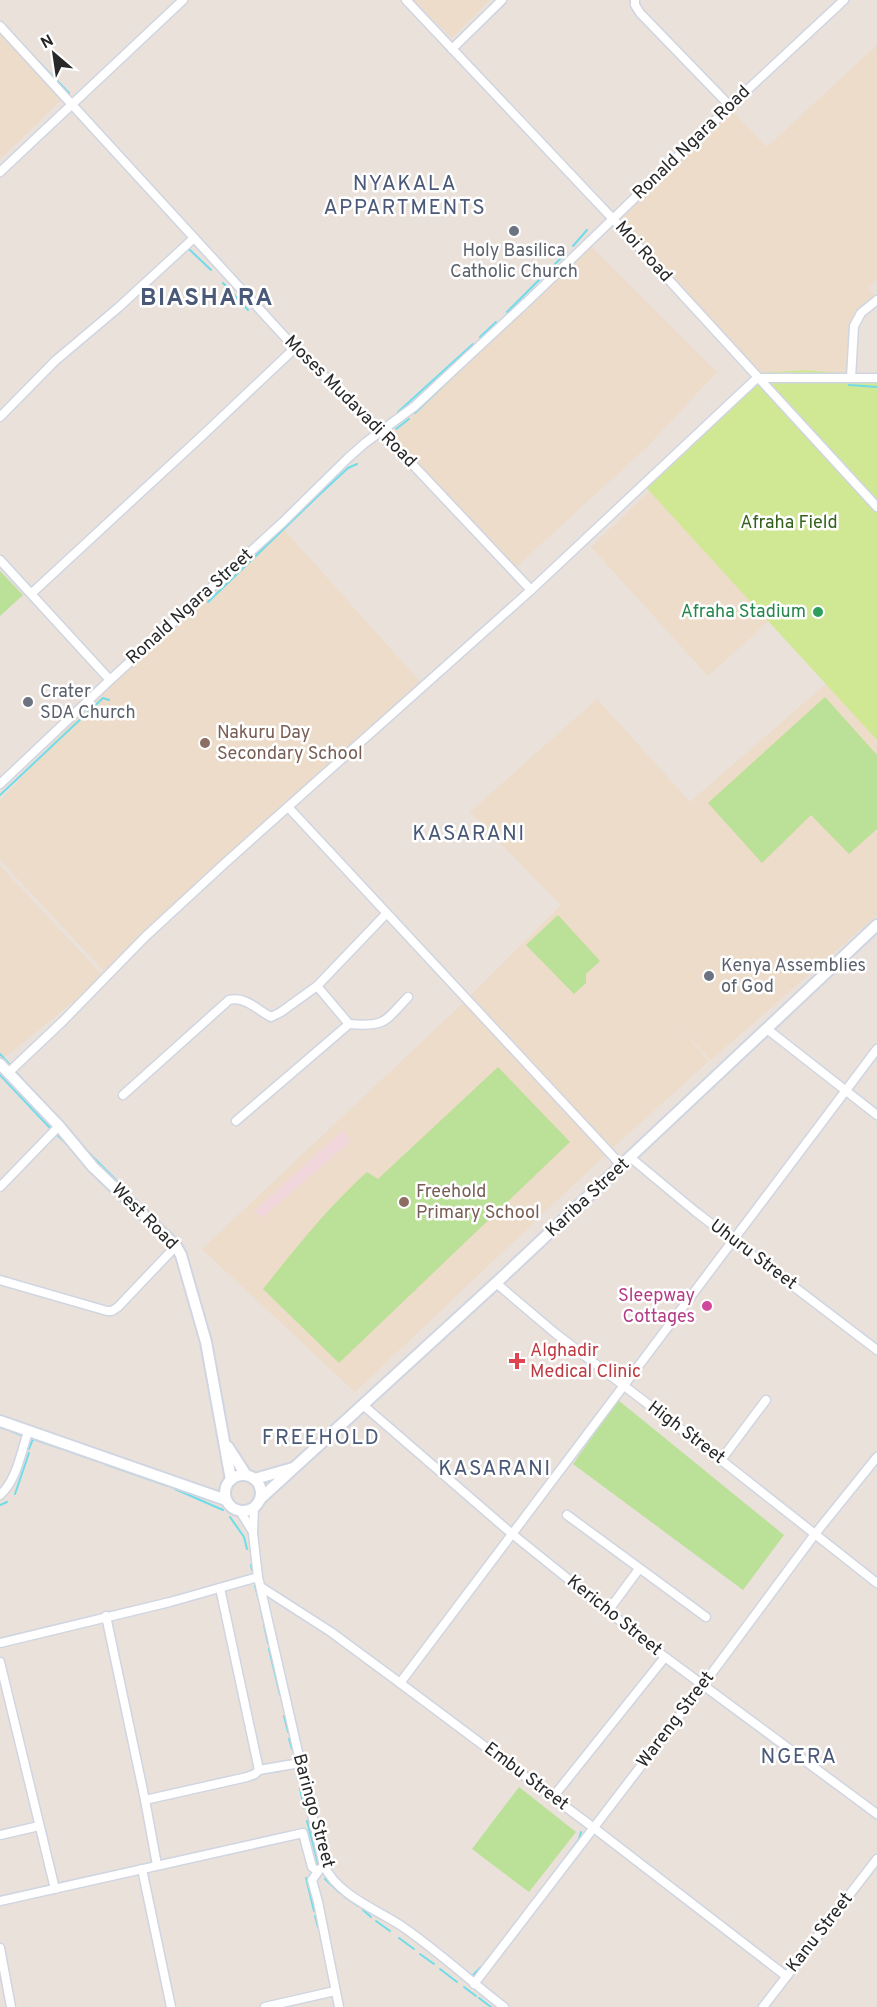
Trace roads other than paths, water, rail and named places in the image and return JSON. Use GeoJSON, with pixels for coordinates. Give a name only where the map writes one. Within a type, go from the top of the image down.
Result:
{"type":"FeatureCollection","features":[{"type":"Feature","properties":{"kind":"street"},"geometry":{"type":"LineString","coordinates":[[0,172],[183,0]]}},
{"type":"Feature","properties":{"kind":"street","name":"Moi Road"},"geometry":{"type":"LineString","coordinates":[[406,0],[613,219],[877,507]]}},
{"type":"Feature","properties":{"kind":"street"},"geometry":{"type":"LineString","coordinates":[[452,49],[502,0]]}},
{"type":"Feature","properties":{"kind":"street"},"geometry":{"type":"LineString","coordinates":[[635,0],[640,13],[730,106]]}},
{"type":"Feature","properties":{"kind":"street","name":"Ronald Ngara Road"},"geometry":{"type":"LineString","coordinates":[[381,431],[415,406],[844,0]]}},
{"type":"Feature","properties":{"kind":"street","name":"Moses Mudavadi Road"},"geometry":{"type":"LineString","coordinates":[[0,26],[295,348],[381,431],[531,590]]}},
{"type":"Feature","properties":{"kind":"street"},"geometry":{"type":"LineString","coordinates":[[0,417],[55,361],[194,237]]}},
{"type":"Feature","properties":{"kind":"street"},"geometry":{"type":"LineString","coordinates":[[851,378],[854,326],[861,314],[877,300]]}},
{"type":"Feature","properties":{"kind":"street"},"geometry":{"type":"LineString","coordinates":[[32,593],[295,348]]}},
{"type":"Feature","properties":{"kind":"street"},"geometry":{"type":"LineString","coordinates":[[8,1073],[63,1021],[145,937],[531,590],[758,378],[877,378]]}},
{"type":"Feature","properties":{"kind":"street","name":"Ronald Ngara Street"},"geometry":{"type":"LineString","coordinates":[[0,784],[283,522],[348,458],[381,431]]}},
{"type":"Feature","properties":{"kind":"street"},"geometry":{"type":"LineString","coordinates":[[0,560],[110,680]]}},
{"type":"Feature","properties":{"kind":"street"},"geometry":{"type":"LineString","coordinates":[[288,807],[622,1166]]}},
{"type":"Feature","properties":{"kind":"street"},"geometry":{"type":"LineString","coordinates":[[123,1095],[229,1000],[235,999],[250,1003],[271,1017],[281,1012],[317,986],[386,914]]}},
{"type":"Feature","properties":{"kind":"street","name":"Kariba Street"},"geometry":{"type":"LineString","coordinates":[[257,1503],[875,931]]}},
{"type":"Feature","properties":{"kind":"street"},"geometry":{"type":"LineString","coordinates":[[317,986],[349,1024],[369,1026],[381,1023],[408,997]]}},
{"type":"Feature","properties":{"kind":"street"},"geometry":{"type":"LineString","coordinates":[[236,1121],[349,1024]]}},
{"type":"Feature","properties":{"kind":"street"},"geometry":{"type":"LineString","coordinates":[[767,1029],[877,1115]]}},
{"type":"Feature","properties":{"kind":"street"},"geometry":{"type":"LineString","coordinates":[[400,1683],[877,1049]]}},
{"type":"Feature","properties":{"kind":"street","name":"West Road"},"geometry":{"type":"LineString","coordinates":[[0,1064],[59,1126],[93,1167],[176,1246],[184,1263],[206,1342],[225,1442],[228,1483]]}},
{"type":"Feature","properties":{"kind":"street"},"geometry":{"type":"LineString","coordinates":[[0,1187],[59,1126]]}},
{"type":"Feature","properties":{"kind":"street","name":"Uhuru Street"},"geometry":{"type":"LineString","coordinates":[[631,1158],[877,1350]]}},
{"type":"Feature","properties":{"kind":"street"},"geometry":{"type":"LineString","coordinates":[[0,1280],[112,1311],[176,1246]]}},
{"type":"Feature","properties":{"kind":"street","name":"High Street"},"geometry":{"type":"LineString","coordinates":[[496,1283],[877,1583]]}},
{"type":"Feature","properties":{"kind":"street"},"geometry":{"type":"LineString","coordinates":[[721,1460],[766,1400]]}},
{"type":"Feature","properties":{"kind":"street","name":"Kericho Street"},"geometry":{"type":"LineString","coordinates":[[363,1405],[511,1533],[665,1657],[877,1814]]}},
{"type":"Feature","properties":{"kind":"street"},"geometry":{"type":"LineString","coordinates":[[0,1421],[226,1500],[240,1511],[257,1503],[261,1488],[250,1477]]}},
{"type":"Feature","properties":{"kind":"street"},"geometry":{"type":"LineString","coordinates":[[0,1495],[13,1477],[28,1432]]}},
{"type":"Feature","properties":{"kind":"street","name":"West Road"},"geometry":{"type":"LineString","coordinates":[[225,1442],[250,1477]]}},
{"type":"Feature","properties":{"kind":"street","name":"Wareng Street"},"geometry":{"type":"LineString","coordinates":[[474,1984],[703,1685],[815,1534],[877,1456]]}},
{"type":"Feature","properties":{"kind":"street"},"geometry":{"type":"LineString","coordinates":[[198,1490],[228,1483],[238,1476],[250,1477],[296,1467]]}},
{"type":"Feature","properties":{"kind":"street"},"geometry":{"type":"LineString","coordinates":[[226,1500],[228,1483]]}},
{"type":"Feature","properties":{"kind":"street","name":"Baringo Street"},"geometry":{"type":"LineString","coordinates":[[257,1503],[253,1533],[260,1582],[300,1763],[320,1868],[345,1891],[404,1928],[504,2007]]}},
{"type":"Feature","properties":{"kind":"street","name":"Baringo Street"},"geometry":{"type":"LineString","coordinates":[[240,1511],[253,1533]]}},
{"type":"Feature","properties":{"kind":"street"},"geometry":{"type":"LineString","coordinates":[[567,1515],[706,1617]]}},
{"type":"Feature","properties":{"kind":"street"},"geometry":{"type":"LineString","coordinates":[[608,1611],[639,1569]]}},
{"type":"Feature","properties":{"kind":"street"},"geometry":{"type":"LineString","coordinates":[[0,1643],[220,1588],[260,1582]]}},
{"type":"Feature","properties":{"kind":"street","name":"Embu Street"},"geometry":{"type":"LineString","coordinates":[[260,1582],[332,1632],[553,1797],[786,1976]]}},
{"type":"Feature","properties":{"kind":"street"},"geometry":{"type":"LineString","coordinates":[[220,1588],[259,1770]]}},
{"type":"Feature","properties":{"kind":"street"},"geometry":{"type":"LineString","coordinates":[[106,1616],[157,1865]]}},
{"type":"Feature","properties":{"kind":"street"},"geometry":{"type":"LineString","coordinates":[[553,1797],[665,1657]]}},
{"type":"Feature","properties":{"kind":"street"},"geometry":{"type":"LineString","coordinates":[[0,1662],[55,1889]]}},
{"type":"Feature","properties":{"kind":"street"},"geometry":{"type":"LineString","coordinates":[[145,1800],[255,1774],[259,1770],[300,1763]]}},
{"type":"Feature","properties":{"kind":"street"},"geometry":{"type":"LineString","coordinates":[[0,1835],[39,1826]]}},
{"type":"Feature","properties":{"kind":"street"},"geometry":{"type":"LineString","coordinates":[[0,1901],[303,1833],[312,1867],[320,1868],[312,1880],[339,2007]]}},
{"type":"Feature","properties":{"kind":"street","name":"Kanu Street"},"geometry":{"type":"LineString","coordinates":[[763,2007],[877,1859]]}},
{"type":"Feature","properties":{"kind":"street"},"geometry":{"type":"LineString","coordinates":[[142,1869],[171,2007]]}},
{"type":"Feature","properties":{"kind":"street"},"geometry":{"type":"LineString","coordinates":[[0,1948],[12,2007]]}},
{"type":"Feature","properties":{"kind":"street"},"geometry":{"type":"LineString","coordinates":[[265,2007],[335,1990]]}},
{"type":"Feature","properties":{"kind":"waterway"},"geometry":{"type":"LineString","coordinates":[[30,53],[69,93]]}},
{"type":"Feature","properties":{"kind":"waterway"},"geometry":{"type":"LineString","coordinates":[[573,246],[587,230]]}},
{"type":"Feature","properties":{"kind":"waterway"},"geometry":{"type":"LineString","coordinates":[[190,250],[211,270]]}},
{"type":"Feature","properties":{"kind":"waterway"},"geometry":{"type":"LineString","coordinates":[[507,312],[566,253]]}},
{"type":"Feature","properties":{"kind":"waterway"},"geometry":{"type":"LineString","coordinates":[[223,283],[248,310]]}},
{"type":"Feature","properties":{"kind":"waterway"},"geometry":{"type":"LineString","coordinates":[[480,337],[496,322]]}},
{"type":"Feature","properties":{"kind":"waterway"},"geometry":{"type":"LineString","coordinates":[[398,412],[473,344]]}},
{"type":"Feature","properties":{"kind":"waterway"},"geometry":{"type":"LineString","coordinates":[[415,413],[475,355]]}},
{"type":"Feature","properties":{"kind":"waterway"},"geometry":{"type":"LineString","coordinates":[[849,385],[877,387]]}},
{"type":"Feature","properties":{"kind":"waterway"},"geometry":{"type":"LineString","coordinates":[[396,429],[409,419]]}},
{"type":"Feature","properties":{"kind":"waterway"},"geometry":{"type":"LineString","coordinates":[[208,602],[348,468],[357,464]]}},
{"type":"Feature","properties":{"kind":"waterway"},"geometry":{"type":"LineString","coordinates":[[0,566],[18,586]]}},
{"type":"Feature","properties":{"kind":"waterway"},"geometry":{"type":"LineString","coordinates":[[0,795],[103,698],[109,700]]}},
{"type":"Feature","properties":{"kind":"waterway"},"geometry":{"type":"LineString","coordinates":[[0,1054],[11,1066]]}},
{"type":"Feature","properties":{"kind":"waterway"},"geometry":{"type":"LineString","coordinates":[[15,1071],[28,1086]]}},
{"type":"Feature","properties":{"kind":"waterway"},"geometry":{"type":"LineString","coordinates":[[0,1075],[50,1128]]}},
{"type":"Feature","properties":{"kind":"waterway"},"geometry":{"type":"LineString","coordinates":[[55,1133],[71,1148]]}},
{"type":"Feature","properties":{"kind":"waterway"},"geometry":{"type":"LineString","coordinates":[[84,1148],[122,1186]]}},
{"type":"Feature","properties":{"kind":"waterway"},"geometry":{"type":"LineString","coordinates":[[98,1179],[112,1193]]}},
{"type":"Feature","properties":{"kind":"waterway"},"geometry":{"type":"LineString","coordinates":[[11,1431],[23,1436]]}},
{"type":"Feature","properties":{"kind":"waterway"},"geometry":{"type":"LineString","coordinates":[[29,1449],[33,1439],[98,1461]]}},
{"type":"Feature","properties":{"kind":"waterway"},"geometry":{"type":"LineString","coordinates":[[15,1494],[29,1453]]}},
{"type":"Feature","properties":{"kind":"waterway"},"geometry":{"type":"LineString","coordinates":[[105,1464],[168,1486]]}},
{"type":"Feature","properties":{"kind":"waterway"},"geometry":{"type":"LineString","coordinates":[[175,1489],[223,1510]]}},
{"type":"Feature","properties":{"kind":"waterway"},"geometry":{"type":"LineString","coordinates":[[0,1505],[7,1502]]}},
{"type":"Feature","properties":{"kind":"waterway"},"geometry":{"type":"LineString","coordinates":[[230,1517],[244,1537],[247,1549]]}},
{"type":"Feature","properties":{"kind":"waterway"},"geometry":{"type":"LineString","coordinates":[[251,1565],[252,1570]]}},
{"type":"Feature","properties":{"kind":"waterway"},"geometry":{"type":"LineString","coordinates":[[255,1586],[258,1597]]}},
{"type":"Feature","properties":{"kind":"waterway"},"geometry":{"type":"LineString","coordinates":[[260,1604],[263,1620]]}},
{"type":"Feature","properties":{"kind":"waterway"},"geometry":{"type":"LineString","coordinates":[[264,1625],[268,1643]]}},
{"type":"Feature","properties":{"kind":"waterway"},"geometry":{"type":"LineString","coordinates":[[269,1649],[280,1695]]}},
{"type":"Feature","properties":{"kind":"waterway"},"geometry":{"type":"LineString","coordinates":[[284,1716],[288,1732]]}},
{"type":"Feature","properties":{"kind":"waterway"},"geometry":{"type":"LineString","coordinates":[[289,1739],[292,1749]]}},
{"type":"Feature","properties":{"kind":"waterway"},"geometry":{"type":"LineString","coordinates":[[297,1769],[298,1780]]}},
{"type":"Feature","properties":{"kind":"waterway"},"geometry":{"type":"LineString","coordinates":[[271,1772],[280,1771]]}},
{"type":"Feature","properties":{"kind":"waterway"},"geometry":{"type":"LineString","coordinates":[[300,1788],[304,1808]]}},
{"type":"Feature","properties":{"kind":"waterway"},"geometry":{"type":"LineString","coordinates":[[307,1821],[319,1867]]}},
{"type":"Feature","properties":{"kind":"waterway"},"geometry":{"type":"LineString","coordinates":[[547,1883],[579,1839],[581,1832]]}},
{"type":"Feature","properties":{"kind":"waterway"},"geometry":{"type":"LineString","coordinates":[[306,1878],[314,1911]]}},
{"type":"Feature","properties":{"kind":"waterway"},"geometry":{"type":"LineString","coordinates":[[325,1879],[340,1893]]}},
{"type":"Feature","properties":{"kind":"waterway"},"geometry":{"type":"LineString","coordinates":[[345,1897],[358,1906]]}},
{"type":"Feature","properties":{"kind":"waterway"},"geometry":{"type":"LineString","coordinates":[[363,1910],[371,1917]]}},
{"type":"Feature","properties":{"kind":"waterway"},"geometry":{"type":"LineString","coordinates":[[315,1916],[318,1927]]}},
{"type":"Feature","properties":{"kind":"waterway"},"geometry":{"type":"LineString","coordinates":[[376,1921],[390,1931]]}},
{"type":"Feature","properties":{"kind":"waterway"},"geometry":{"type":"LineString","coordinates":[[399,1938],[414,1949]]}},
{"type":"Feature","properties":{"kind":"waterway"},"geometry":{"type":"LineString","coordinates":[[487,1960],[493,1953]]}},
{"type":"Feature","properties":{"kind":"waterway"},"geometry":{"type":"LineString","coordinates":[[420,1954],[434,1964]]}},
{"type":"Feature","properties":{"kind":"waterway"},"geometry":{"type":"LineString","coordinates":[[473,1975],[481,1967]]}},
{"type":"Feature","properties":{"kind":"waterway"},"geometry":{"type":"LineString","coordinates":[[440,1969],[457,1982]]}},
{"type":"Feature","properties":{"kind":"waterway"},"geometry":{"type":"LineString","coordinates":[[464,1987],[476,1996]]}},
{"type":"Feature","properties":{"kind":"waterway"},"geometry":{"type":"LineString","coordinates":[[479,1998],[491,2007]]}},
{"type":"Feature","properties":{"kind":"place","name":"Holy Basilica Catholic Church"},"geometry":{"type":"Point","coordinates":[514,231]}},
{"type":"Feature","properties":{"kind":"place","name":"Afraha Stadium"},"geometry":{"type":"Point","coordinates":[818,612]}},
{"type":"Feature","properties":{"kind":"place","name":"Crater SDA Church"},"geometry":{"type":"Point","coordinates":[28,702]}},
{"type":"Feature","properties":{"kind":"place","name":"Nakuru Day Secondary School"},"geometry":{"type":"Point","coordinates":[205,743]}},
{"type":"Feature","properties":{"kind":"place","name":"Kenya Assemblies of God"},"geometry":{"type":"Point","coordinates":[709,976]}},
{"type":"Feature","properties":{"kind":"place","name":"Freehold Primary School"},"geometry":{"type":"Point","coordinates":[404,1202]}},
{"type":"Feature","properties":{"kind":"place","name":"Sleepway Cottages"},"geometry":{"type":"Point","coordinates":[707,1306]}},
{"type":"Feature","properties":{"kind":"place","name":"Alghadir Medical Clinic"},"geometry":{"type":"Point","coordinates":[517,1361]}},
{"type":"Feature","properties":{"kind":"district","name":"NYAKALA APPARTMENTS"},"geometry":{"type":"Point","coordinates":[405,196]}},
{"type":"Feature","properties":{"kind":"district","name":"BIASHARA"},"geometry":{"type":"Point","coordinates":[207,299]}},
{"type":"Feature","properties":{"kind":"district","name":"KASARANI"},"geometry":{"type":"Point","coordinates":[469,834]}},
{"type":"Feature","properties":{"kind":"district","name":"FREEHOLD"},"geometry":{"type":"Point","coordinates":[321,1438]}},
{"type":"Feature","properties":{"kind":"district","name":"KASARANI"},"geometry":{"type":"Point","coordinates":[495,1469]}},
{"type":"Feature","properties":{"kind":"district","name":"NGERA"},"geometry":{"type":"Point","coordinates":[799,1757]}},
{"type":"Feature","properties":{"kind":"park label","name":"Afraha Field"},"geometry":{"type":"Point","coordinates":[789,523]}}]}
